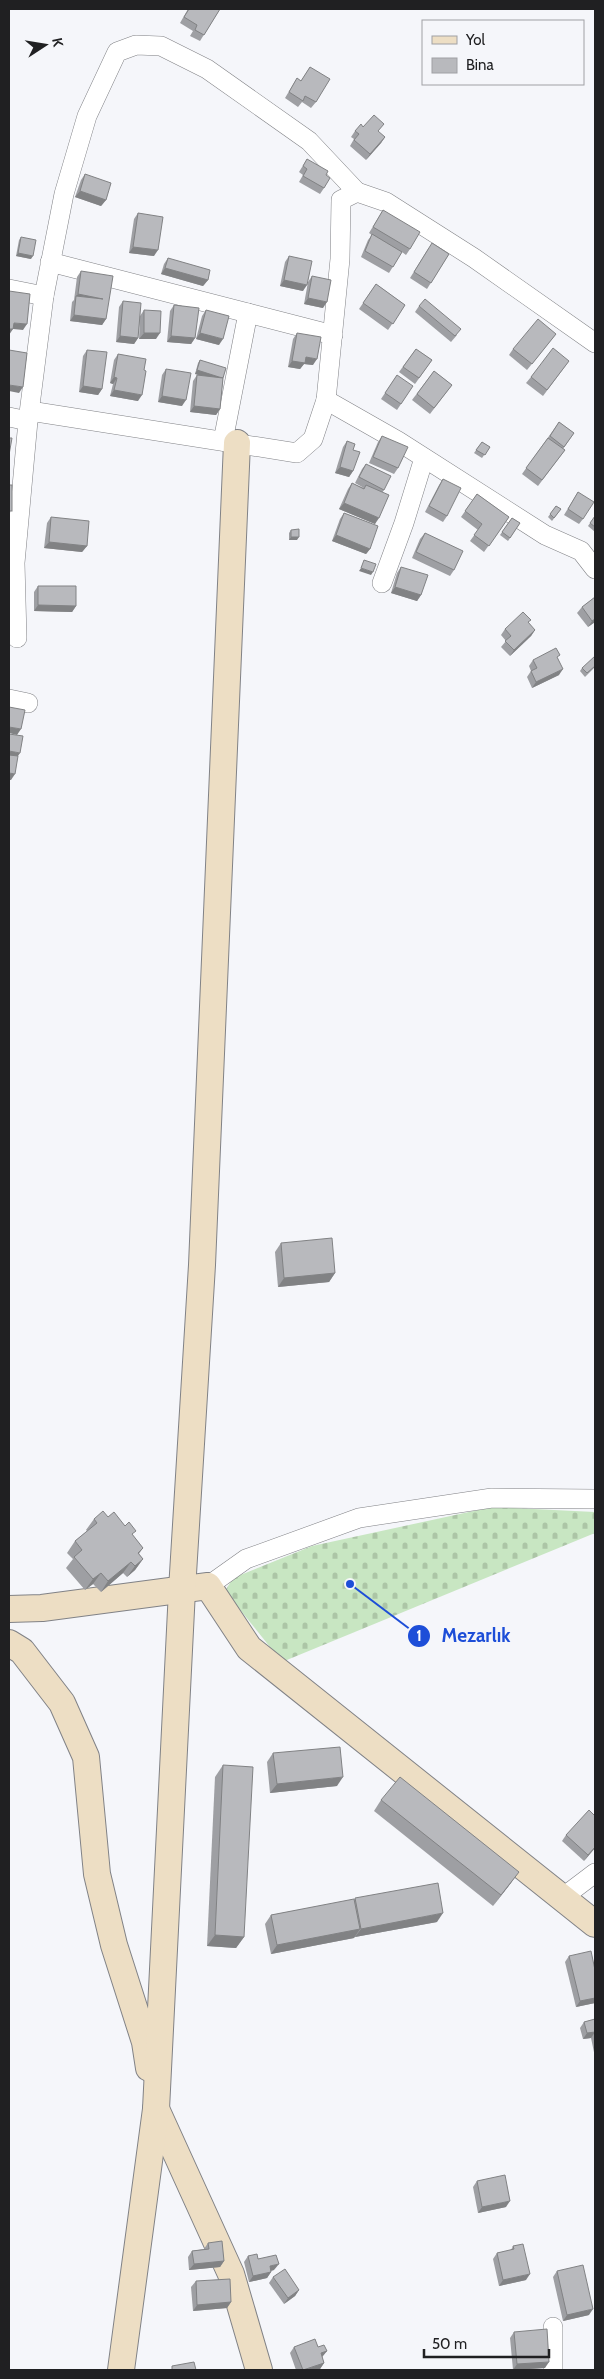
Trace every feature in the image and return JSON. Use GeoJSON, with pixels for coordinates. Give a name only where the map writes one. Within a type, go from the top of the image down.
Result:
{"type":"FeatureCollection","features":[{"type":"Feature","properties":{"kind":"street"},"geometry":{"type":"LineString","coordinates":[[17,638],[12,562],[44,296],[64,194],[87,116],[117,52],[136,45],[161,46],[207,70],[309,142],[357,192],[386,202],[474,258],[595,343]]}},
{"type":"Feature","properties":{"kind":"street"},"geometry":{"type":"LineString","coordinates":[[9,417],[29,416],[230,442],[297,453],[313,439],[326,400],[340,259],[342,200],[357,192]]}},
{"type":"Feature","properties":{"kind":"street"},"geometry":{"type":"LineString","coordinates":[[50,262],[333,335]]}},
{"type":"Feature","properties":{"kind":"street"},"geometry":{"type":"LineString","coordinates":[[9,289],[44,296]]}},
{"type":"Feature","properties":{"kind":"street"},"geometry":{"type":"LineString","coordinates":[[121,2370],[156,2109],[182,1590],[202,1255],[230,442],[248,313]]}},
{"type":"Feature","properties":{"kind":"street"},"geometry":{"type":"LineString","coordinates":[[326,400],[424,458],[545,535],[582,551],[595,570]]}},
{"type":"Feature","properties":{"kind":"street"},"geometry":{"type":"LineString","coordinates":[[382,583],[404,523],[424,458]]}},
{"type":"Feature","properties":{"kind":"street"},"geometry":{"type":"LineString","coordinates":[[9,699],[28,702]]}},
{"type":"Feature","properties":{"kind":"street"},"geometry":{"type":"LineString","coordinates":[[9,1609],[42,1608],[208,1586],[246,1559],[359,1518],[492,1498],[595,1499]]}},
{"type":"Feature","properties":{"kind":"street"},"geometry":{"type":"LineString","coordinates":[[208,1586],[249,1648],[595,1924]]}},
{"type":"Feature","properties":{"kind":"street"},"geometry":{"type":"LineString","coordinates":[[9,1643],[22,1651],[62,1703],[86,1757],[97,1874],[114,1945],[145,2042],[156,2109],[231,2274],[259,2370]]}},
{"type":"Feature","properties":{"kind":"street"},"geometry":{"type":"LineString","coordinates":[[562,1898],[595,1873]]}},
{"type":"Feature","properties":{"kind":"street"},"geometry":{"type":"LineString","coordinates":[[553,2327],[553,2370]]}},
{"type":"Feature","properties":{"kind":"green space"},"geometry":{"type":"Polygon","coordinates":[[[492,1507],[595,1512],[595,1533],[282,1662],[225,1591],[233,1578],[312,1546],[492,1507]]]}},
{"type":"Feature","properties":{"kind":"building"},"geometry":{"type":"Polygon","coordinates":[[[189,9],[220,9],[204,35],[195,30],[197,25],[184,17],[189,9]]]}},
{"type":"Feature","properties":{"kind":"building"},"geometry":{"type":"Polygon","coordinates":[[[310,67],[330,79],[316,102],[305,96],[303,101],[289,92],[297,78],[301,81],[310,67]]]}},
{"type":"Feature","properties":{"kind":"building"},"geometry":{"type":"Polygon","coordinates":[[[374,115],[384,124],[378,131],[385,137],[370,154],[354,140],[359,134],[355,131],[361,124],[363,127],[374,115]]]}},
{"type":"Feature","properties":{"kind":"building"},"geometry":{"type":"Polygon","coordinates":[[[307,159],[328,171],[326,175],[330,178],[324,188],[303,176],[307,169],[303,166],[307,159]]]}},
{"type":"Feature","properties":{"kind":"building"},"geometry":{"type":"Polygon","coordinates":[[[85,174],[111,183],[106,200],[80,191],[85,174]]]}},
{"type":"Feature","properties":{"kind":"building"},"geometry":{"type":"Polygon","coordinates":[[[383,210],[420,232],[410,249],[373,227],[383,210]]]}},
{"type":"Feature","properties":{"kind":"building"},"geometry":{"type":"Polygon","coordinates":[[[138,213],[163,217],[158,250],[133,247],[138,213]]]}},
{"type":"Feature","properties":{"kind":"building"},"geometry":{"type":"Polygon","coordinates":[[[372,234],[402,252],[393,267],[365,251],[372,234]]]}},
{"type":"Feature","properties":{"kind":"building"},"geometry":{"type":"Polygon","coordinates":[[[21,237],[36,240],[33,256],[18,253],[21,237]]]}},
{"type":"Feature","properties":{"kind":"building"},"geometry":{"type":"Polygon","coordinates":[[[432,243],[449,254],[431,283],[414,272],[432,243]]]}},
{"type":"Feature","properties":{"kind":"building"},"geometry":{"type":"Polygon","coordinates":[[[289,256],[312,261],[307,285],[284,280],[289,256]]]}},
{"type":"Feature","properties":{"kind":"building"},"geometry":{"type":"Polygon","coordinates":[[[168,258],[210,270],[208,280],[165,268],[168,258]]]}},
{"type":"Feature","properties":{"kind":"building"},"geometry":{"type":"Polygon","coordinates":[[[81,271],[113,276],[106,319],[74,315],[76,296],[103,299],[78,294],[81,271]]]}},
{"type":"Feature","properties":{"kind":"building"},"geometry":{"type":"Polygon","coordinates":[[[312,276],[331,280],[327,302],[308,298],[312,276]]]}},
{"type":"Feature","properties":{"kind":"building"},"geometry":{"type":"Polygon","coordinates":[[[376,284],[405,305],[393,324],[363,303],[376,284]]]}},
{"type":"Feature","properties":{"kind":"building"},"geometry":{"type":"Polygon","coordinates":[[[9,291],[30,294],[27,324],[14,323],[13,329],[9,329],[9,291]]]}},
{"type":"Feature","properties":{"kind":"building"},"geometry":{"type":"Polygon","coordinates":[[[425,299],[461,329],[455,336],[419,306],[425,299]]]}},
{"type":"Feature","properties":{"kind":"building"},"geometry":{"type":"Polygon","coordinates":[[[123,301],[141,303],[138,338],[120,336],[123,301]]]}},
{"type":"Feature","properties":{"kind":"building"},"geometry":{"type":"Polygon","coordinates":[[[174,305],[199,308],[195,338],[171,336],[174,305]]]}},
{"type":"Feature","properties":{"kind":"building"},"geometry":{"type":"Polygon","coordinates":[[[144,310],[161,311],[160,333],[144,333],[144,310]]]}},
{"type":"Feature","properties":{"kind":"building"},"geometry":{"type":"Polygon","coordinates":[[[206,310],[229,316],[223,339],[200,333],[206,310]]]}},
{"type":"Feature","properties":{"kind":"building"},"geometry":{"type":"Polygon","coordinates":[[[538,319],[556,334],[532,364],[513,349],[538,319]]]}},
{"type":"Feature","properties":{"kind":"building"},"geometry":{"type":"Polygon","coordinates":[[[297,333],[321,337],[317,359],[306,357],[305,363],[292,361],[297,333]]]}},
{"type":"Feature","properties":{"kind":"building"},"geometry":{"type":"Polygon","coordinates":[[[553,348],[569,361],[547,390],[531,377],[553,348]]]}},
{"type":"Feature","properties":{"kind":"building"},"geometry":{"type":"Polygon","coordinates":[[[416,349],[432,360],[419,378],[403,367],[416,349]]]}},
{"type":"Feature","properties":{"kind":"building"},"geometry":{"type":"Polygon","coordinates":[[[9,350],[27,353],[23,387],[9,385],[9,350]]]}},
{"type":"Feature","properties":{"kind":"building"},"geometry":{"type":"Polygon","coordinates":[[[87,350],[107,352],[102,389],[83,386],[87,350]]]}},
{"type":"Feature","properties":{"kind":"building"},"geometry":{"type":"Polygon","coordinates":[[[118,354],[146,359],[142,395],[114,390],[117,378],[114,377],[118,354]]]}},
{"type":"Feature","properties":{"kind":"building"},"geometry":{"type":"Polygon","coordinates":[[[200,360],[226,368],[223,378],[197,370],[200,360]]]}},
{"type":"Feature","properties":{"kind":"building"},"geometry":{"type":"Polygon","coordinates":[[[166,369],[191,373],[186,400],[162,396],[166,369]]]}},
{"type":"Feature","properties":{"kind":"building"},"geometry":{"type":"Polygon","coordinates":[[[434,371],[452,385],[434,408],[417,394],[434,371]]]}},
{"type":"Feature","properties":{"kind":"building"},"geometry":{"type":"Polygon","coordinates":[[[197,375],[223,378],[220,409],[194,406],[197,375]]]}},
{"type":"Feature","properties":{"kind":"building"},"geometry":{"type":"Polygon","coordinates":[[[397,375],[413,386],[401,404],[385,393],[397,375]]]}},
{"type":"Feature","properties":{"kind":"building"},"geometry":{"type":"Polygon","coordinates":[[[559,422],[574,433],[564,447],[550,436],[559,422]]]}},
{"type":"Feature","properties":{"kind":"building"},"geometry":{"type":"Polygon","coordinates":[[[382,436],[408,447],[398,468],[373,457],[382,436]]]}},
{"type":"Feature","properties":{"kind":"building"},"geometry":{"type":"Polygon","coordinates":[[[9,438],[12,438],[9,455],[9,438]]]}},
{"type":"Feature","properties":{"kind":"building"},"geometry":{"type":"Polygon","coordinates":[[[548,438],[565,450],[542,480],[526,468],[548,438]]]}},
{"type":"Feature","properties":{"kind":"building"},"geometry":{"type":"Polygon","coordinates":[[[347,441],[355,444],[353,450],[360,452],[353,471],[340,467],[347,441]]]}},
{"type":"Feature","properties":{"kind":"building"},"geometry":{"type":"Polygon","coordinates":[[[482,442],[490,447],[485,455],[476,450],[482,442]]]}},
{"type":"Feature","properties":{"kind":"building"},"geometry":{"type":"Polygon","coordinates":[[[366,464],[391,476],[384,490],[359,477],[366,464]]]}},
{"type":"Feature","properties":{"kind":"building"},"geometry":{"type":"Polygon","coordinates":[[[443,479],[461,488],[447,516],[429,506],[443,479]]]}},
{"type":"Feature","properties":{"kind":"building"},"geometry":{"type":"Polygon","coordinates":[[[352,483],[364,489],[366,485],[389,495],[379,518],[344,503],[352,483]]]}},
{"type":"Feature","properties":{"kind":"building"},"geometry":{"type":"Polygon","coordinates":[[[9,485],[12,485],[12,511],[9,511],[9,485]]]}},
{"type":"Feature","properties":{"kind":"building"},"geometry":{"type":"Polygon","coordinates":[[[578,492],[594,502],[583,519],[568,509],[578,492]]]}},
{"type":"Feature","properties":{"kind":"building"},"geometry":{"type":"Polygon","coordinates":[[[477,494],[509,517],[489,546],[474,535],[482,524],[465,511],[477,494]]]}},
{"type":"Feature","properties":{"kind":"building"},"geometry":{"type":"Polygon","coordinates":[[[556,506],[561,509],[554,518],[550,514],[556,506]]]}},
{"type":"Feature","properties":{"kind":"building"},"geometry":{"type":"Polygon","coordinates":[[[344,513],[378,526],[370,549],[336,535],[344,513]]]}},
{"type":"Feature","properties":{"kind":"building"},"geometry":{"type":"Polygon","coordinates":[[[595,516],[595,527],[590,523],[595,516]]]}},
{"type":"Feature","properties":{"kind":"building"},"geometry":{"type":"Polygon","coordinates":[[[51,517],[89,521],[87,546],[49,542],[51,517]]]}},
{"type":"Feature","properties":{"kind":"building"},"geometry":{"type":"Polygon","coordinates":[[[512,518],[520,523],[510,538],[502,532],[512,518]]]}},
{"type":"Feature","properties":{"kind":"building"},"geometry":{"type":"Polygon","coordinates":[[[299,529],[299,537],[291,537],[291,530],[299,529]]]}},
{"type":"Feature","properties":{"kind":"building"},"geometry":{"type":"Polygon","coordinates":[[[425,533],[463,551],[454,570],[416,552],[425,533]]]}},
{"type":"Feature","properties":{"kind":"building"},"geometry":{"type":"Polygon","coordinates":[[[364,560],[376,564],[373,572],[361,568],[364,560]]]}},
{"type":"Feature","properties":{"kind":"building"},"geometry":{"type":"Polygon","coordinates":[[[401,567],[428,575],[421,595],[395,587],[401,567]]]}},
{"type":"Feature","properties":{"kind":"building"},"geometry":{"type":"Polygon","coordinates":[[[38,586],[76,586],[76,606],[38,605],[38,586]]]}},
{"type":"Feature","properties":{"kind":"building"},"geometry":{"type":"Polygon","coordinates":[[[595,597],[595,619],[592,621],[582,607],[595,597]]]}},
{"type":"Feature","properties":{"kind":"building"},"geometry":{"type":"Polygon","coordinates":[[[523,612],[531,620],[528,622],[535,630],[514,650],[505,641],[511,636],[505,629],[523,612]]]}},
{"type":"Feature","properties":{"kind":"building"},"geometry":{"type":"Polygon","coordinates":[[[556,648],[560,655],[557,657],[563,669],[536,682],[531,671],[537,668],[533,660],[556,648]]]}},
{"type":"Feature","properties":{"kind":"building"},"geometry":{"type":"Polygon","coordinates":[[[595,656],[595,666],[587,673],[582,668],[595,656]]]}},
{"type":"Feature","properties":{"kind":"building"},"geometry":{"type":"Polygon","coordinates":[[[9,707],[25,710],[21,729],[9,727],[9,707]]]}},
{"type":"Feature","properties":{"kind":"building"},"geometry":{"type":"Polygon","coordinates":[[[9,734],[23,736],[20,753],[9,751],[9,734]]]}},
{"type":"Feature","properties":{"kind":"building"},"geometry":{"type":"Polygon","coordinates":[[[9,755],[18,756],[15,774],[9,773],[9,755]]]}},
{"type":"Feature","properties":{"kind":"building"},"geometry":{"type":"Polygon","coordinates":[[[332,1238],[335,1273],[284,1278],[281,1243],[332,1238]]]}},
{"type":"Feature","properties":{"kind":"building"},"geometry":{"type":"Polygon","coordinates":[[[103,1511],[108,1517],[114,1512],[125,1526],[129,1522],[136,1531],[132,1534],[143,1548],[138,1553],[143,1559],[135,1566],[131,1562],[108,1581],[101,1573],[93,1579],[74,1557],[82,1550],[75,1541],[97,1523],[94,1519],[103,1511]]]}},
{"type":"Feature","properties":{"kind":"building"},"geometry":{"type":"Polygon","coordinates":[[[340,1747],[343,1777],[277,1784],[273,1753],[340,1747]]]}},
{"type":"Feature","properties":{"kind":"building"},"geometry":{"type":"Polygon","coordinates":[[[223,1765],[253,1767],[244,1937],[215,1935],[223,1765]]]}},
{"type":"Feature","properties":{"kind":"building"},"geometry":{"type":"Polygon","coordinates":[[[400,1777],[519,1872],[501,1895],[381,1800],[400,1777]]]}},
{"type":"Feature","properties":{"kind":"building"},"geometry":{"type":"Polygon","coordinates":[[[589,1810],[595,1816],[595,1847],[588,1855],[566,1835],[589,1810]]]}},
{"type":"Feature","properties":{"kind":"building"},"geometry":{"type":"Polygon","coordinates":[[[438,1883],[443,1913],[361,1929],[355,1898],[438,1883]]]}},
{"type":"Feature","properties":{"kind":"building"},"geometry":{"type":"Polygon","coordinates":[[[354,1899],[360,1929],[277,1945],[271,1915],[354,1899]]]}},
{"type":"Feature","properties":{"kind":"building"},"geometry":{"type":"Polygon","coordinates":[[[591,1951],[595,1970],[595,1998],[580,2001],[569,1956],[591,1951]]]}},
{"type":"Feature","properties":{"kind":"building"},"geometry":{"type":"Polygon","coordinates":[[[595,2019],[595,2032],[587,2033],[584,2022],[595,2019]]]}},
{"type":"Feature","properties":{"kind":"building"},"geometry":{"type":"Polygon","coordinates":[[[505,2175],[510,2201],[482,2207],[477,2181],[505,2175]]]}},
{"type":"Feature","properties":{"kind":"building"},"geometry":{"type":"Polygon","coordinates":[[[222,2241],[224,2261],[194,2264],[192,2251],[209,2249],[208,2243],[222,2241]]]}},
{"type":"Feature","properties":{"kind":"building"},"geometry":{"type":"Polygon","coordinates":[[[523,2244],[530,2274],[503,2280],[497,2253],[514,2249],[513,2246],[523,2244]]]}},
{"type":"Feature","properties":{"kind":"building"},"geometry":{"type":"Polygon","coordinates":[[[257,2254],[258,2259],[276,2255],[279,2264],[270,2266],[271,2272],[253,2276],[248,2256],[257,2254]]]}},
{"type":"Feature","properties":{"kind":"building"},"geometry":{"type":"Polygon","coordinates":[[[583,2265],[593,2309],[567,2315],[557,2271],[583,2265]]]}},
{"type":"Feature","properties":{"kind":"building"},"geometry":{"type":"Polygon","coordinates":[[[285,2269],[299,2290],[288,2298],[273,2277],[285,2269]]]}},
{"type":"Feature","properties":{"kind":"building"},"geometry":{"type":"Polygon","coordinates":[[[230,2279],[231,2302],[197,2305],[196,2281],[230,2279]]]}},
{"type":"Feature","properties":{"kind":"building"},"geometry":{"type":"Polygon","coordinates":[[[547,2329],[549,2362],[517,2364],[514,2332],[547,2329]]]}},
{"type":"Feature","properties":{"kind":"building"},"geometry":{"type":"Polygon","coordinates":[[[315,2339],[318,2347],[324,2345],[327,2351],[321,2353],[324,2363],[303,2370],[294,2347],[315,2339]]]}},
{"type":"Feature","properties":{"kind":"building"},"geometry":{"type":"Polygon","coordinates":[[[194,2362],[196,2370],[172,2370],[172,2366],[194,2362]]]}},
{"type":"Feature","properties":{"kind":"place","name":"Mezarlık"},"geometry":{"type":"Point","coordinates":[350,1584]}}]}
